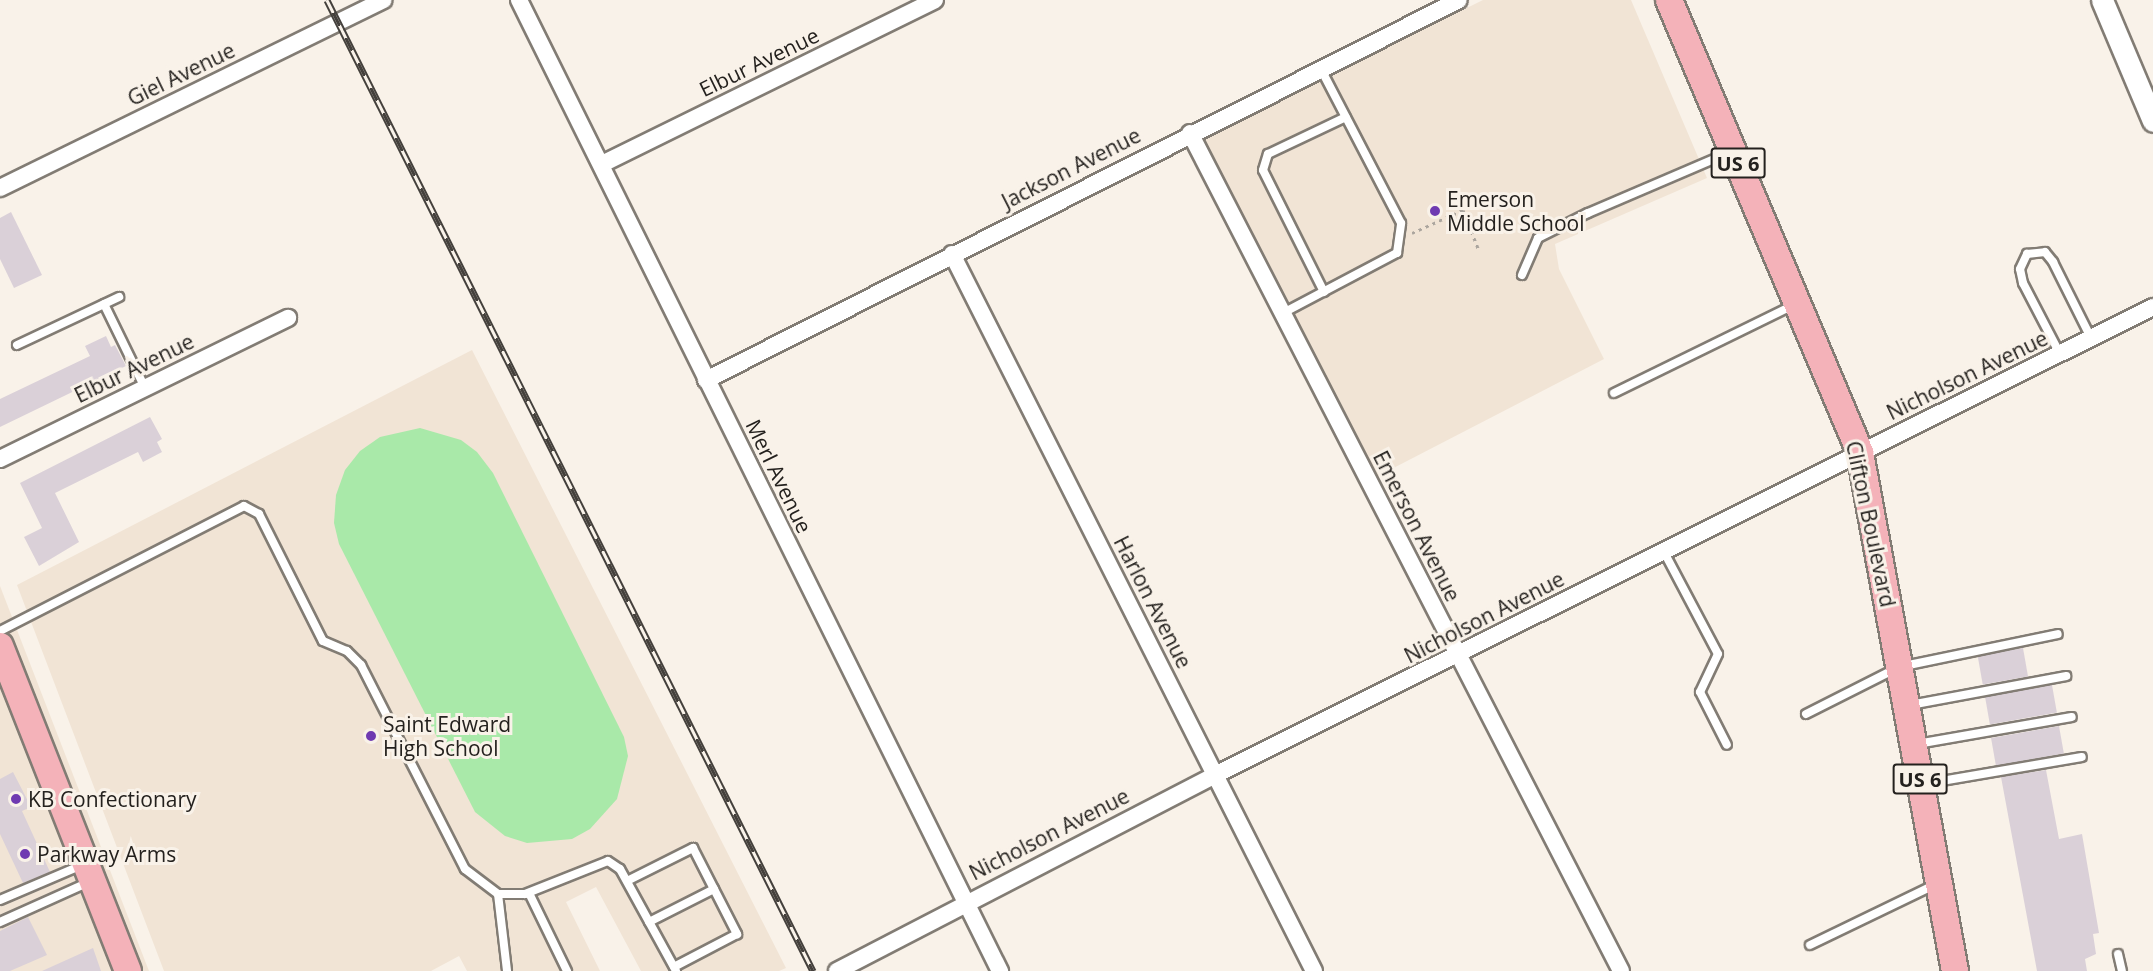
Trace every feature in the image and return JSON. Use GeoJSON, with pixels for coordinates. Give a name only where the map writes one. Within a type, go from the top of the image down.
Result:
{"type":"FeatureCollection","features":[{"type":"Feature","properties":{"kind":"main road","name":"Clifton Boulevard"},"geometry":{"type":"LineString","coordinates":[[1669,0],[1860,453],[1955,971]]}},
{"type":"Feature","properties":{"kind":"main road"},"geometry":{"type":"LineString","coordinates":[[2,656],[128,971]]}},
{"type":"Feature","properties":{"kind":"street","name":"Giel Avenue"},"geometry":{"type":"LineString","coordinates":[[0,188],[382,0]]}},
{"type":"Feature","properties":{"kind":"street","name":"Merl Avenue"},"geometry":{"type":"LineString","coordinates":[[519,0],[1000,971]]}},
{"type":"Feature","properties":{"kind":"street","name":"Elbur Avenue"},"geometry":{"type":"LineString","coordinates":[[602,164],[935,0]]}},
{"type":"Feature","properties":{"kind":"street","name":"Jackson Avenue"},"geometry":{"type":"LineString","coordinates":[[706,380],[1190,133],[1459,0]]}},
{"type":"Feature","properties":{"kind":"street"},"geometry":{"type":"LineString","coordinates":[[2102,0],[2153,121]]}},
{"type":"Feature","properties":{"kind":"street","name":"Emerson Avenue"},"geometry":{"type":"LineString","coordinates":[[1190,133],[1621,971]]}},
{"type":"Feature","properties":{"kind":"street","name":"Harlon Avenue"},"geometry":{"type":"LineString","coordinates":[[952,254],[1314,971]]}},
{"type":"Feature","properties":{"kind":"street","name":"Nicholson Avenue"},"geometry":{"type":"LineString","coordinates":[[837,971],[1215,775],[1459,656],[2153,307]]}},
{"type":"Feature","properties":{"kind":"street","name":"Elbur Avenue"},"geometry":{"type":"LineString","coordinates":[[0,459],[288,318]]}},
{"type":"Feature","properties":{"kind":"lane"},"geometry":{"type":"LineString","coordinates":[[1282,313],[1396,253],[1401,224],[1321,68]]}},
{"type":"Feature","properties":{"kind":"lane"},"geometry":{"type":"LineString","coordinates":[[1324,292],[1263,170],[1268,154],[1346,117]]}},
{"type":"Feature","properties":{"kind":"lane"},"geometry":{"type":"LineString","coordinates":[[1521,275],[1538,238],[1588,213],[1733,151]]}},
{"type":"Feature","properties":{"kind":"lane"},"geometry":{"type":"LineString","coordinates":[[2060,354],[2023,283],[2020,269],[2027,254],[2045,252],[2053,262],[2091,338]]}},
{"type":"Feature","properties":{"kind":"lane"},"geometry":{"type":"LineString","coordinates":[[17,345],[119,297]]}},
{"type":"Feature","properties":{"kind":"lane"},"geometry":{"type":"LineString","coordinates":[[104,304],[145,388]]}},
{"type":"Feature","properties":{"kind":"lane"},"geometry":{"type":"LineString","coordinates":[[1614,393],[1797,304]]}},
{"type":"Feature","properties":{"kind":"lane"},"geometry":{"type":"LineString","coordinates":[[0,632],[244,506],[259,514],[323,641],[347,651],[361,665],[465,869],[498,894],[529,893],[608,861],[620,869],[675,969],[737,934],[693,848],[627,881]]}},
{"type":"Feature","properties":{"kind":"lane"},"geometry":{"type":"LineString","coordinates":[[1664,552],[1718,654],[1700,692],[1727,745]]}},
{"type":"Feature","properties":{"kind":"lane"},"geometry":{"type":"LineString","coordinates":[[1806,714],[1899,667],[2058,634]]}},
{"type":"Feature","properties":{"kind":"lane"},"geometry":{"type":"LineString","coordinates":[[1906,706],[2066,676]]}},
{"type":"Feature","properties":{"kind":"lane"},"geometry":{"type":"LineString","coordinates":[[1913,745],[2072,717]]}},
{"type":"Feature","properties":{"kind":"lane"},"geometry":{"type":"LineString","coordinates":[[1921,784],[2082,757]]}},
{"type":"Feature","properties":{"kind":"lane"},"geometry":{"type":"LineString","coordinates":[[0,900],[89,872]]}},
{"type":"Feature","properties":{"kind":"lane"},"geometry":{"type":"LineString","coordinates":[[0,922],[89,872]]}},
{"type":"Feature","properties":{"kind":"lane"},"geometry":{"type":"LineString","coordinates":[[1810,945],[1939,883]]}},
{"type":"Feature","properties":{"kind":"lane"},"geometry":{"type":"LineString","coordinates":[[649,922],[714,890]]}},
{"type":"Feature","properties":{"kind":"lane"},"geometry":{"type":"LineString","coordinates":[[529,893],[567,971]]}},
{"type":"Feature","properties":{"kind":"lane"},"geometry":{"type":"LineString","coordinates":[[498,894],[507,971]]}},
{"type":"Feature","properties":{"kind":"lane"},"geometry":{"type":"LineString","coordinates":[[2118,954],[2122,971]]}},
{"type":"Feature","properties":{"kind":"path"},"geometry":{"type":"LineString","coordinates":[[1411,234],[1463,210],[1478,248]]}},
{"type":"Feature","properties":{"kind":"shaded area","name":"Emerson Middle School"},"geometry":{"type":"Polygon","coordinates":[[[1483,0],[1631,0],[1707,178],[1555,244],[1559,269],[1604,359],[1378,476],[1202,139],[1483,0]]]}},
{"type":"Feature","properties":{"kind":"shaded area","name":"Saint Edward High School"},"geometry":{"type":"Polygon","coordinates":[[[472,350],[786,968],[779,971],[641,971],[596,887],[566,902],[600,971],[467,971],[459,956],[431,971],[164,971],[17,585],[472,350]]]}},
{"type":"Feature","properties":{"kind":"shaded area"},"geometry":{"type":"Polygon","coordinates":[[[0,586],[149,971],[0,971],[0,586]]]}},
{"type":"Feature","properties":{"kind":"green space"},"geometry":{"type":"Polygon","coordinates":[[[420,428],[461,440],[477,452],[493,473],[624,737],[628,756],[617,799],[590,829],[572,839],[527,843],[505,836],[475,812],[339,544],[334,523],[336,495],[345,470],[360,451],[380,437],[420,428]]]}},
{"type":"Feature","properties":{"kind":"building"},"geometry":{"type":"Polygon","coordinates":[[[11,212],[42,275],[14,288],[0,259],[0,218],[11,212]]]}},
{"type":"Feature","properties":{"kind":"building"},"geometry":{"type":"Polygon","coordinates":[[[106,336],[111,347],[115,345],[126,366],[0,427],[0,399],[90,356],[85,346],[106,336]]]}},
{"type":"Feature","properties":{"kind":"building"},"geometry":{"type":"Polygon","coordinates":[[[150,417],[162,439],[157,442],[162,452],[143,462],[138,452],[55,493],[79,542],[39,566],[24,537],[42,528],[20,483],[150,417]]]}},
{"type":"Feature","properties":{"kind":"building"},"geometry":{"type":"Polygon","coordinates":[[[2023,648],[2028,677],[1983,685],[1978,656],[2023,648]]]}},
{"type":"Feature","properties":{"kind":"building"},"geometry":{"type":"Polygon","coordinates":[[[2052,685],[2057,713],[1990,724],[1985,697],[2052,685]]]}},
{"type":"Feature","properties":{"kind":"building"},"geometry":{"type":"Polygon","coordinates":[[[2059,726],[2064,754],[1996,766],[1991,738],[2059,726]]]}},
{"type":"Feature","properties":{"kind":"building"},"geometry":{"type":"Polygon","coordinates":[[[2046,770],[2059,839],[2082,834],[2099,933],[2093,934],[2096,954],[2085,959],[2087,971],[2037,971],[2001,777],[2046,770]]]}},
{"type":"Feature","properties":{"kind":"building"},"geometry":{"type":"Polygon","coordinates":[[[13,772],[31,807],[22,811],[50,872],[23,883],[0,834],[0,779],[13,772]]]}},
{"type":"Feature","properties":{"kind":"building"},"geometry":{"type":"Polygon","coordinates":[[[28,917],[47,955],[10,971],[0,971],[0,931],[28,917]]]}},
{"type":"Feature","properties":{"kind":"building"},"geometry":{"type":"Polygon","coordinates":[[[93,948],[101,971],[42,971],[93,948]]]}},
{"type":"Feature","properties":{"kind":"railway"},"geometry":{"type":"LineString","coordinates":[[327,0],[813,971]]}},
{"type":"Feature","properties":{"kind":"place","name":"Emerson Middle School"},"geometry":{"type":"Point","coordinates":[1435,211]}},
{"type":"Feature","properties":{"kind":"place","name":"Saint Edward High School"},"geometry":{"type":"Point","coordinates":[371,736]}},
{"type":"Feature","properties":{"kind":"place","name":"KB Confectionary"},"geometry":{"type":"Point","coordinates":[16,799]}},
{"type":"Feature","properties":{"kind":"place","name":"Parkway Arms"},"geometry":{"type":"Point","coordinates":[25,854]}}]}
